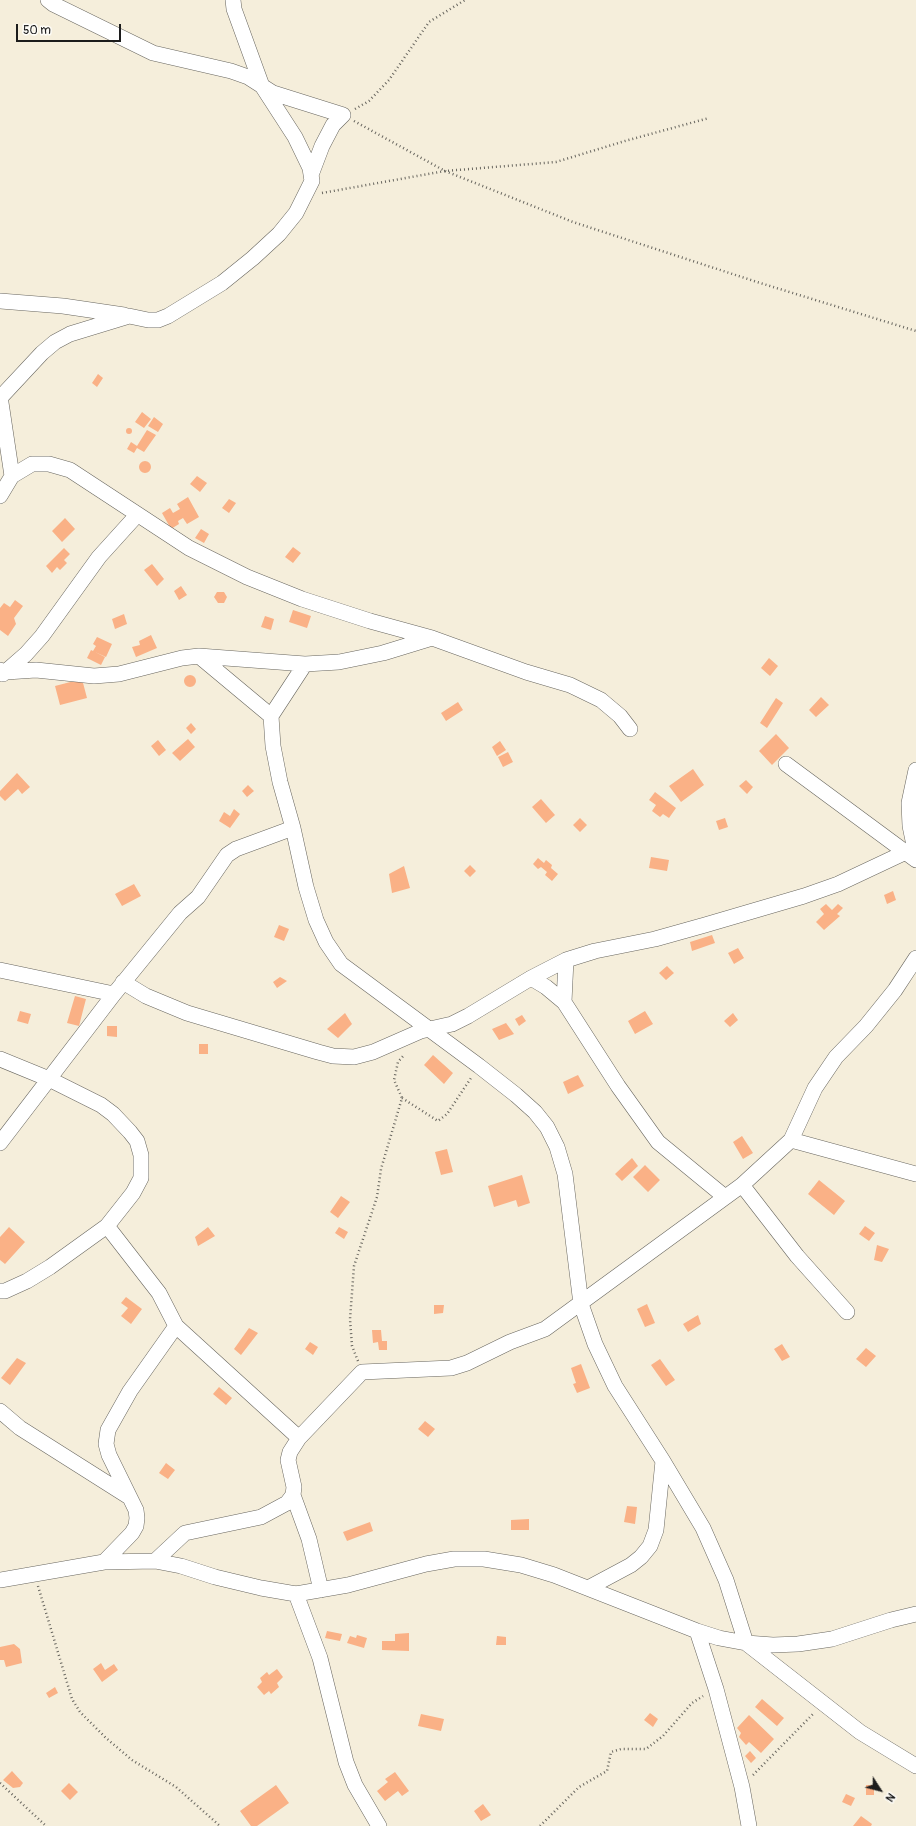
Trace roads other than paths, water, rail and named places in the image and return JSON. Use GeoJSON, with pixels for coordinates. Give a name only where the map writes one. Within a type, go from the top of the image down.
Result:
{"type":"FeatureCollection","features":[{"type":"Feature","properties":{"kind":"street"},"geometry":{"type":"LineString","coordinates":[[48,0],[153,53],[230,71],[248,77],[273,94],[343,116],[333,125],[322,146],[311,176]]}},
{"type":"Feature","properties":{"kind":"street"},"geometry":{"type":"LineString","coordinates":[[0,301],[63,306],[148,320],[158,320],[168,316],[222,283],[253,258],[279,234],[296,213],[312,181],[310,168],[295,136],[262,86],[234,9],[233,0]]}},
{"type":"Feature","properties":{"kind":"street"},"geometry":{"type":"LineString","coordinates":[[12,476],[0,397],[55,342],[70,334],[129,316]]}},
{"type":"Feature","properties":{"kind":"street"},"geometry":{"type":"LineString","coordinates":[[0,496],[12,476],[32,464],[49,464],[70,470],[189,548],[275,588],[302,599],[432,638],[526,672],[570,685],[601,700],[620,716],[630,729]]}},
{"type":"Feature","properties":{"kind":"street"},"geometry":{"type":"LineString","coordinates":[[2,673],[26,654],[42,636],[99,557],[137,515]]}},
{"type":"Feature","properties":{"kind":"street"},"geometry":{"type":"LineString","coordinates":[[2,673],[36,670],[94,676],[119,674],[182,658],[199,656],[305,664],[339,662],[383,653],[432,638]]}},
{"type":"Feature","properties":{"kind":"street"},"geometry":{"type":"LineString","coordinates":[[199,656],[271,716]]}},
{"type":"Feature","properties":{"kind":"street"},"geometry":{"type":"LineString","coordinates":[[305,664],[271,716],[274,753],[280,782],[293,828],[306,887],[316,920],[326,942],[341,964],[352,974],[479,1066],[535,1112],[547,1127],[557,1148],[565,1174],[581,1304],[595,1344],[615,1386],[663,1461],[703,1528],[726,1580],[746,1643],[860,1732],[916,1766]]}},
{"type":"Feature","properties":{"kind":"street"},"geometry":{"type":"LineString","coordinates":[[786,764],[913,856]]}},
{"type":"Feature","properties":{"kind":"street"},"geometry":{"type":"LineString","coordinates":[[913,856],[909,803],[916,770]]}},
{"type":"Feature","properties":{"kind":"street"},"geometry":{"type":"LineString","coordinates":[[0,1143],[118,988],[180,913],[198,897],[227,855],[236,848],[293,828]]}},
{"type":"Feature","properties":{"kind":"street"},"geometry":{"type":"LineString","coordinates":[[0,970],[118,988],[153,999],[187,1013],[333,1056],[354,1057],[373,1052],[421,1031],[452,1024],[531,978],[566,960],[595,951],[705,926],[804,896],[913,856]]}},
{"type":"Feature","properties":{"kind":"street"},"geometry":{"type":"LineString","coordinates":[[321,1590],[309,1539],[293,1495],[294,1488],[288,1460],[290,1452],[299,1438],[362,1372],[451,1368],[467,1363],[510,1342],[545,1329],[742,1185],[791,1140],[815,1088],[836,1057],[866,1026],[895,990],[916,958]]}},
{"type":"Feature","properties":{"kind":"street"},"geometry":{"type":"LineString","coordinates":[[564,1002],[566,960]]}},
{"type":"Feature","properties":{"kind":"street"},"geometry":{"type":"LineString","coordinates":[[531,978],[546,987],[564,1002],[650,1132],[671,1154],[726,1197]]}},
{"type":"Feature","properties":{"kind":"street"},"geometry":{"type":"LineString","coordinates":[[0,1058],[49,1079],[100,1105],[113,1114],[137,1141],[141,1154],[141,1178],[133,1193],[107,1226],[33,1277],[5,1291],[0,1290]]}},
{"type":"Feature","properties":{"kind":"street"},"geometry":{"type":"LineString","coordinates":[[791,1140],[916,1174]]}},
{"type":"Feature","properties":{"kind":"street"},"geometry":{"type":"LineString","coordinates":[[742,1185],[797,1256],[848,1312]]}},
{"type":"Feature","properties":{"kind":"street"},"geometry":{"type":"LineString","coordinates":[[107,1226],[159,1293],[176,1326],[299,1438]]}},
{"type":"Feature","properties":{"kind":"street"},"geometry":{"type":"LineString","coordinates":[[104,1562],[132,1533],[136,1526],[136,1510],[106,1444],[108,1430],[130,1391],[176,1326]]}},
{"type":"Feature","properties":{"kind":"street"},"geometry":{"type":"LineString","coordinates":[[0,1411],[20,1428],[129,1497]]}},
{"type":"Feature","properties":{"kind":"street"},"geometry":{"type":"LineString","coordinates":[[588,1588],[631,1565],[641,1557],[650,1546],[656,1530],[663,1461]]}},
{"type":"Feature","properties":{"kind":"street"},"geometry":{"type":"LineString","coordinates":[[155,1561],[185,1533],[261,1517],[287,1503],[293,1495]]}},
{"type":"Feature","properties":{"kind":"street"},"geometry":{"type":"LineString","coordinates":[[0,1580],[104,1562],[155,1561],[181,1566],[215,1577],[261,1588],[296,1594],[348,1585],[426,1564],[454,1559],[484,1559],[521,1565],[554,1574],[697,1631],[719,1638],[746,1643],[773,1646],[832,1639],[891,1620],[916,1614]]}},
{"type":"Feature","properties":{"kind":"street"},"geometry":{"type":"LineString","coordinates":[[296,1594],[320,1658],[346,1762],[355,1785],[379,1826]]}},
{"type":"Feature","properties":{"kind":"street"},"geometry":{"type":"LineString","coordinates":[[697,1631],[716,1689],[742,1787],[749,1826]]}}]}
